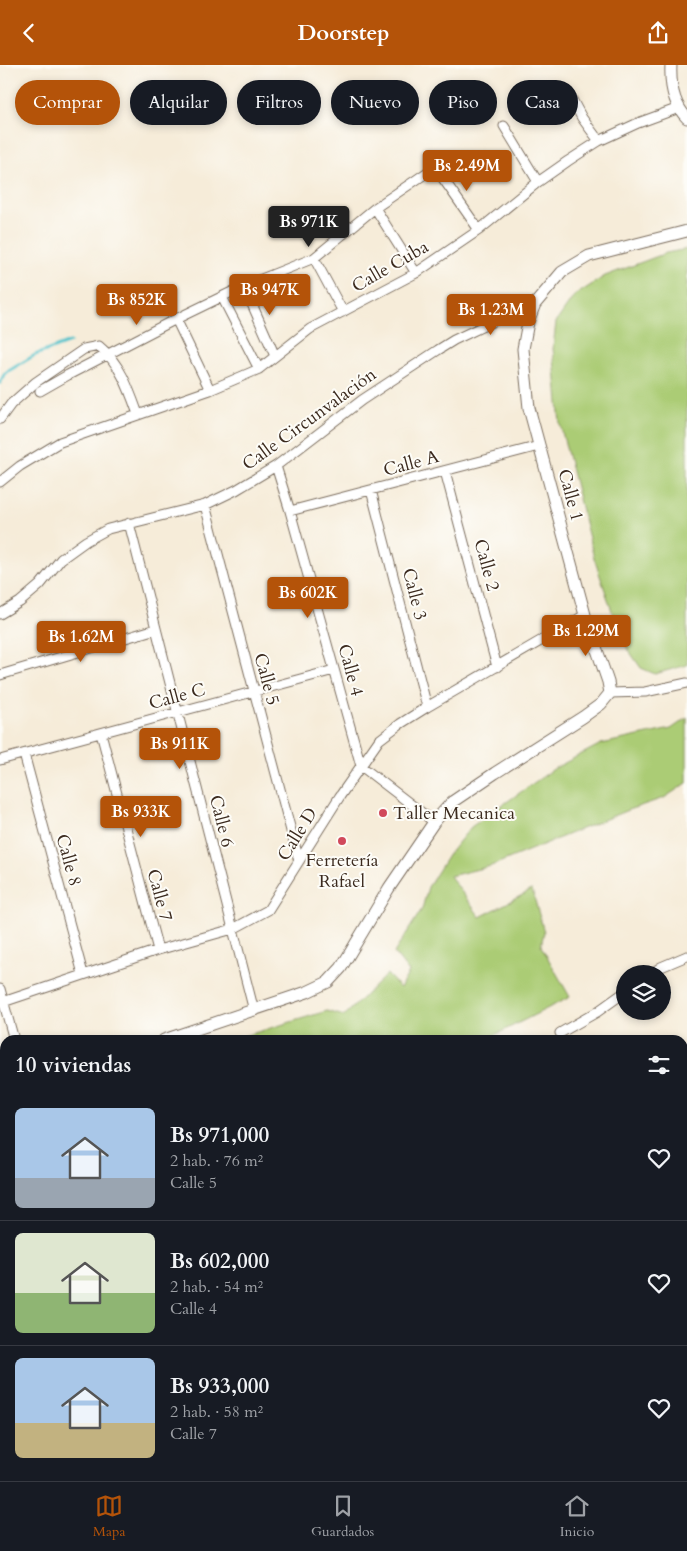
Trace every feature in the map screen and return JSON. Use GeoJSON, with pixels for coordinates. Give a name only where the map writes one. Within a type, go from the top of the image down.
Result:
{"type":"FeatureCollection","features":[{"type":"Feature","properties":{"kind":"street"},"geometry":{"type":"LineString","coordinates":[[671,65],[672,93],[684,115]]}},
{"type":"Feature","properties":{"kind":"street"},"geometry":{"type":"LineString","coordinates":[[578,111],[599,141]]}},
{"type":"Feature","properties":{"kind":"street","name":"Calle Cuba"},"geometry":{"type":"LineString","coordinates":[[0,482],[20,465],[60,442],[210,390],[259,369],[310,329],[416,273],[479,230],[538,182],[599,141],[638,123],[684,115]]}},
{"type":"Feature","properties":{"kind":"street"},"geometry":{"type":"LineString","coordinates":[[504,126],[538,182]]}},
{"type":"Feature","properties":{"kind":"street"},"geometry":{"type":"LineString","coordinates":[[40,391],[176,319],[244,287],[314,258],[375,208],[435,167],[479,230]]}},
{"type":"Feature","properties":{"kind":"street"},"geometry":{"type":"LineString","coordinates":[[375,208],[416,273]]}},
{"type":"Feature","properties":{"kind":"street"},"geometry":{"type":"LineString","coordinates":[[535,304],[562,272],[589,256],[687,231]]}},
{"type":"Feature","properties":{"kind":"street"},"geometry":{"type":"LineString","coordinates":[[314,258],[343,312]]}},
{"type":"Feature","properties":{"kind":"street"},"geometry":{"type":"LineString","coordinates":[[244,287],[275,356]]}},
{"type":"Feature","properties":{"kind":"street"},"geometry":{"type":"LineString","coordinates":[[222,297],[259,369]]}},
{"type":"Feature","properties":{"kind":"street","name":"Calle 1"},"geometry":{"type":"LineString","coordinates":[[535,304],[528,322],[523,349],[529,408],[585,615],[610,693]]}},
{"type":"Feature","properties":{"kind":"street","name":"Calle Circunvalación"},"geometry":{"type":"LineString","coordinates":[[0,614],[20,602],[40,585],[62,559],[80,545],[108,529],[205,505],[236,490],[276,466],[362,399],[454,340],[515,311],[535,304]]}},
{"type":"Feature","properties":{"kind":"street"},"geometry":{"type":"LineString","coordinates":[[176,319],[210,390]]}},
{"type":"Feature","properties":{"kind":"street"},"geometry":{"type":"LineString","coordinates":[[0,419],[11,405],[36,382],[84,349],[99,346],[109,354],[117,365],[138,414]]}},
{"type":"Feature","properties":{"kind":"street","name":"Calle A"},"geometry":{"type":"LineString","coordinates":[[290,511],[539,446]]}},
{"type":"Feature","properties":{"kind":"street","name":"Calle 4"},"geometry":{"type":"LineString","coordinates":[[276,466],[361,767]]}},
{"type":"Feature","properties":{"kind":"street","name":"Calle 2"},"geometry":{"type":"LineString","coordinates":[[445,471],[497,667]]}},
{"type":"Feature","properties":{"kind":"street","name":"Calle 3"},"geometry":{"type":"LineString","coordinates":[[371,490],[427,707]]}},
{"type":"Feature","properties":{"kind":"street","name":"Calle 5"},"geometry":{"type":"LineString","coordinates":[[205,505],[299,861]]}},
{"type":"Feature","properties":{"kind":"street","name":"Calle 6"},"geometry":{"type":"LineString","coordinates":[[129,523],[254,1011]]}},
{"type":"Feature","properties":{"kind":"street","name":"Calle D"},"geometry":{"type":"LineString","coordinates":[[2,1002],[158,950],[233,929],[268,910],[340,796],[379,740],[427,707],[585,615]]}},
{"type":"Feature","properties":{"kind":"street"},"geometry":{"type":"LineString","coordinates":[[0,675],[156,629]]}},
{"type":"Feature","properties":{"kind":"street","name":"Calle C"},"geometry":{"type":"LineString","coordinates":[[0,760],[334,670]]}},
{"type":"Feature","properties":{"kind":"street"},"geometry":{"type":"LineString","coordinates":[[180,1035],[307,992],[328,981],[341,968],[389,887],[434,822],[452,802],[583,717],[601,704],[610,693],[645,692],[687,683]]}},
{"type":"Feature","properties":{"kind":"street","name":"Calle 7"},"geometry":{"type":"LineString","coordinates":[[101,733],[158,950]]}},
{"type":"Feature","properties":{"kind":"street","name":"Calle 8"},"geometry":{"type":"LineString","coordinates":[[24,753],[83,974]]}},
{"type":"Feature","properties":{"kind":"street"},"geometry":{"type":"LineString","coordinates":[[361,767],[434,822]]}},
{"type":"Feature","properties":{"kind":"street"},"geometry":{"type":"LineString","coordinates":[[666,965],[687,956]]}},
{"type":"Feature","properties":{"kind":"street"},"geometry":{"type":"LineString","coordinates":[[0,989],[12,1035]]}},
{"type":"Feature","properties":{"kind":"street"},"geometry":{"type":"LineString","coordinates":[[560,1033],[597,1012],[616,998]]}},
{"type":"Feature","properties":{"kind":"green space"},"geometry":{"type":"Polygon","coordinates":[[[687,249],[687,665],[655,674],[641,668],[627,648],[614,617],[594,558],[560,424],[553,348],[556,322],[574,296],[605,276],[666,253],[687,249]]]}},
{"type":"Feature","properties":{"kind":"green space"},"geometry":{"type":"Polygon","coordinates":[[[687,718],[687,783],[664,798],[628,810],[491,866],[450,876],[480,917],[532,890],[544,932],[541,946],[570,997],[495,1035],[248,1035],[327,1011],[344,1016],[387,974],[400,988],[409,972],[394,953],[422,909],[428,887],[449,854],[471,827],[555,768],[601,744],[671,729],[687,718]]]}},
{"type":"Feature","properties":{"kind":"waterway"},"geometry":{"type":"LineString","coordinates":[[0,383],[5,373],[35,355],[70,342]]}},
{"type":"Feature","properties":{"kind":"place","name":"Taller Mecanica"},"geometry":{"type":"Point","coordinates":[383,813]}},
{"type":"Feature","properties":{"kind":"place","name":"Ferretería Rafael"},"geometry":{"type":"Point","coordinates":[342,841]}}]}
